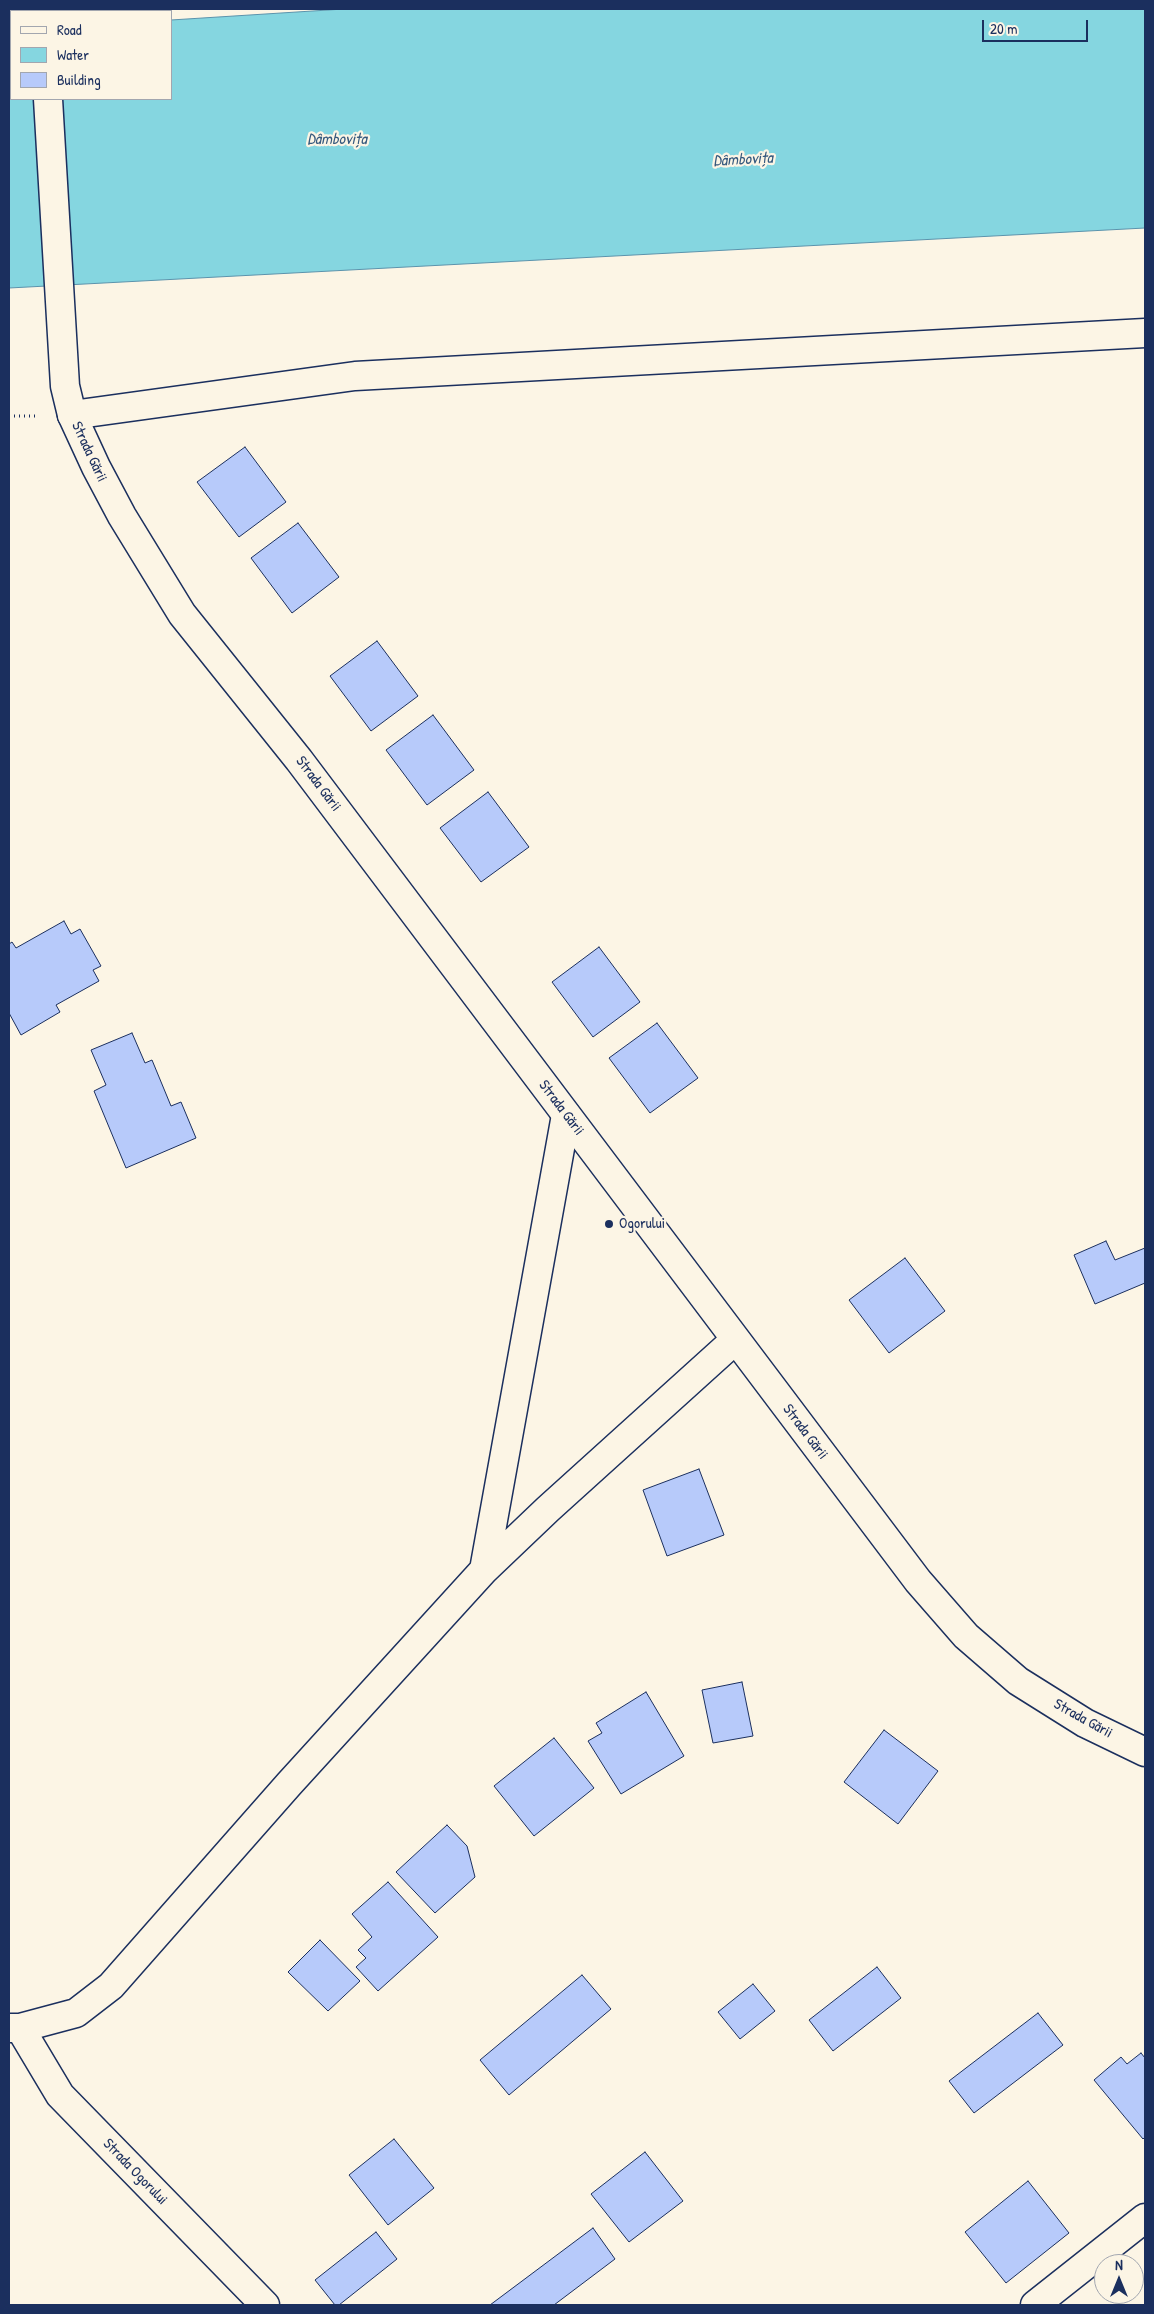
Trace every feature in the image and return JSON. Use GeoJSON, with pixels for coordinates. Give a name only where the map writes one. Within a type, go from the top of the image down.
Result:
{"type":"FeatureCollection","features":[{"type":"Feature","properties":{"kind":"street","name":"Strada Gării"},"geometry":{"type":"LineString","coordinates":[[48,100],[65,386],[72,415],[96,467],[122,516],[182,614],[299,760],[918,1581],[966,1636],[1018,1681],[1085,1723],[1145,1752]]}},
{"type":"Feature","properties":{"kind":"street"},"geometry":{"type":"LineString","coordinates":[[72,415],[355,376],[1145,333]]}},
{"type":"Feature","properties":{"kind":"street"},"geometry":{"type":"LineString","coordinates":[[484,1570],[566,1116]]}},
{"type":"Feature","properties":{"kind":"street"},"geometry":{"type":"LineString","coordinates":[[14,2028],[76,2013],[110,1986],[289,1784],[484,1570],[548,1509],[735,1340]]}},
{"type":"Feature","properties":{"kind":"street","name":"Strada Ogorului"},"geometry":{"type":"LineString","coordinates":[[14,2028],[60,2095],[265,2305]]}},
{"type":"Feature","properties":{"kind":"street"},"geometry":{"type":"LineString","coordinates":[[1035,2305],[1145,2218]]}},
{"type":"Feature","properties":{"kind":"water","name":"Dâmbovița"},"geometry":{"type":"Polygon","coordinates":[[[344,9],[1145,9],[1145,228],[9,288],[9,29],[10,100],[172,100],[172,20],[344,9]]]}},
{"type":"Feature","properties":{"kind":"building"},"geometry":{"type":"Polygon","coordinates":[[[245,447],[286,502],[239,537],[197,482],[245,447]]]}},
{"type":"Feature","properties":{"kind":"building"},"geometry":{"type":"Polygon","coordinates":[[[298,523],[339,577],[292,613],[251,558],[298,523]]]}},
{"type":"Feature","properties":{"kind":"building"},"geometry":{"type":"Polygon","coordinates":[[[377,641],[418,696],[371,731],[330,676],[377,641]]]}},
{"type":"Feature","properties":{"kind":"building"},"geometry":{"type":"Polygon","coordinates":[[[433,715],[474,770],[427,805],[386,750],[433,715]]]}},
{"type":"Feature","properties":{"kind":"building"},"geometry":{"type":"Polygon","coordinates":[[[488,792],[529,847],[481,882],[440,828],[488,792]]]}},
{"type":"Feature","properties":{"kind":"building"},"geometry":{"type":"Polygon","coordinates":[[[64,921],[71,934],[80,929],[101,966],[93,970],[99,981],[56,1005],[60,1012],[21,1035],[9,1013],[9,944],[12,942],[16,948],[64,921]]]}},
{"type":"Feature","properties":{"kind":"building"},"geometry":{"type":"Polygon","coordinates":[[[599,947],[640,1002],[593,1037],[552,982],[599,947]]]}},
{"type":"Feature","properties":{"kind":"building"},"geometry":{"type":"Polygon","coordinates":[[[657,1023],[698,1078],[650,1113],[609,1058],[657,1023]]]}},
{"type":"Feature","properties":{"kind":"building"},"geometry":{"type":"Polygon","coordinates":[[[132,1033],[145,1063],[152,1060],[171,1106],[181,1102],[196,1138],[126,1168],[94,1091],[106,1085],[91,1050],[132,1033]]]}},
{"type":"Feature","properties":{"kind":"building"},"geometry":{"type":"Polygon","coordinates":[[[1106,1241],[1115,1260],[1145,1248],[1145,1283],[1095,1304],[1074,1255],[1106,1241]]]}},
{"type":"Feature","properties":{"kind":"building"},"geometry":{"type":"Polygon","coordinates":[[[905,1258],[945,1311],[889,1353],[849,1300],[905,1258]]]}},
{"type":"Feature","properties":{"kind":"building"},"geometry":{"type":"Polygon","coordinates":[[[699,1469],[724,1535],[667,1556],[643,1490],[699,1469]]]}},
{"type":"Feature","properties":{"kind":"building"},"geometry":{"type":"Polygon","coordinates":[[[742,1682],[753,1736],[713,1743],[702,1690],[742,1682]]]}},
{"type":"Feature","properties":{"kind":"building"},"geometry":{"type":"Polygon","coordinates":[[[646,1692],[684,1756],[621,1794],[588,1741],[602,1733],[596,1723],[646,1692]]]}},
{"type":"Feature","properties":{"kind":"building"},"geometry":{"type":"Polygon","coordinates":[[[884,1730],[938,1771],[898,1824],[844,1782],[884,1730]]]}},
{"type":"Feature","properties":{"kind":"building"},"geometry":{"type":"Polygon","coordinates":[[[554,1738],[594,1788],[534,1836],[494,1786],[554,1738]]]}},
{"type":"Feature","properties":{"kind":"building"},"geometry":{"type":"Polygon","coordinates":[[[447,1825],[467,1846],[475,1877],[435,1913],[396,1872],[447,1825]]]}},
{"type":"Feature","properties":{"kind":"building"},"geometry":{"type":"Polygon","coordinates":[[[388,1882],[438,1937],[378,1991],[356,1967],[366,1958],[358,1950],[372,1937],[352,1914],[388,1882]]]}},
{"type":"Feature","properties":{"kind":"building"},"geometry":{"type":"Polygon","coordinates":[[[320,1940],[360,1981],[328,2011],[288,1972],[320,1940]]]}},
{"type":"Feature","properties":{"kind":"building"},"geometry":{"type":"Polygon","coordinates":[[[877,1967],[901,1998],[833,2051],[809,2020],[877,1967]]]}},
{"type":"Feature","properties":{"kind":"building"},"geometry":{"type":"Polygon","coordinates":[[[582,1975],[611,2009],[509,2095],[480,2060],[582,1975]]]}},
{"type":"Feature","properties":{"kind":"building"},"geometry":{"type":"Polygon","coordinates":[[[753,1984],[775,2011],[740,2039],[718,2012],[753,1984]]]}},
{"type":"Feature","properties":{"kind":"building"},"geometry":{"type":"Polygon","coordinates":[[[1038,2013],[1063,2045],[974,2113],[949,2081],[1038,2013]]]}},
{"type":"Feature","properties":{"kind":"building"},"geometry":{"type":"Polygon","coordinates":[[[1141,2053],[1145,2058],[1145,2137],[1143,2139],[1094,2080],[1121,2057],[1127,2064],[1141,2053]]]}},
{"type":"Feature","properties":{"kind":"building"},"geometry":{"type":"Polygon","coordinates":[[[394,2139],[434,2188],[388,2225],[349,2175],[394,2139]]]}},
{"type":"Feature","properties":{"kind":"building"},"geometry":{"type":"Polygon","coordinates":[[[645,2152],[683,2201],[629,2242],[591,2194],[645,2152]]]}},
{"type":"Feature","properties":{"kind":"building"},"geometry":{"type":"Polygon","coordinates":[[[1028,2181],[1069,2233],[1006,2283],[965,2232],[1028,2181]]]}},
{"type":"Feature","properties":{"kind":"building"},"geometry":{"type":"Polygon","coordinates":[[[593,2228],[615,2259],[554,2305],[490,2305],[593,2228]]]}},
{"type":"Feature","properties":{"kind":"building"},"geometry":{"type":"Polygon","coordinates":[[[376,2232],[397,2259],[339,2305],[335,2305],[315,2280],[376,2232]]]}},
{"type":"Feature","properties":{"kind":"place","name":"Ogorului"},"geometry":{"type":"Point","coordinates":[609,1224]}}]}
